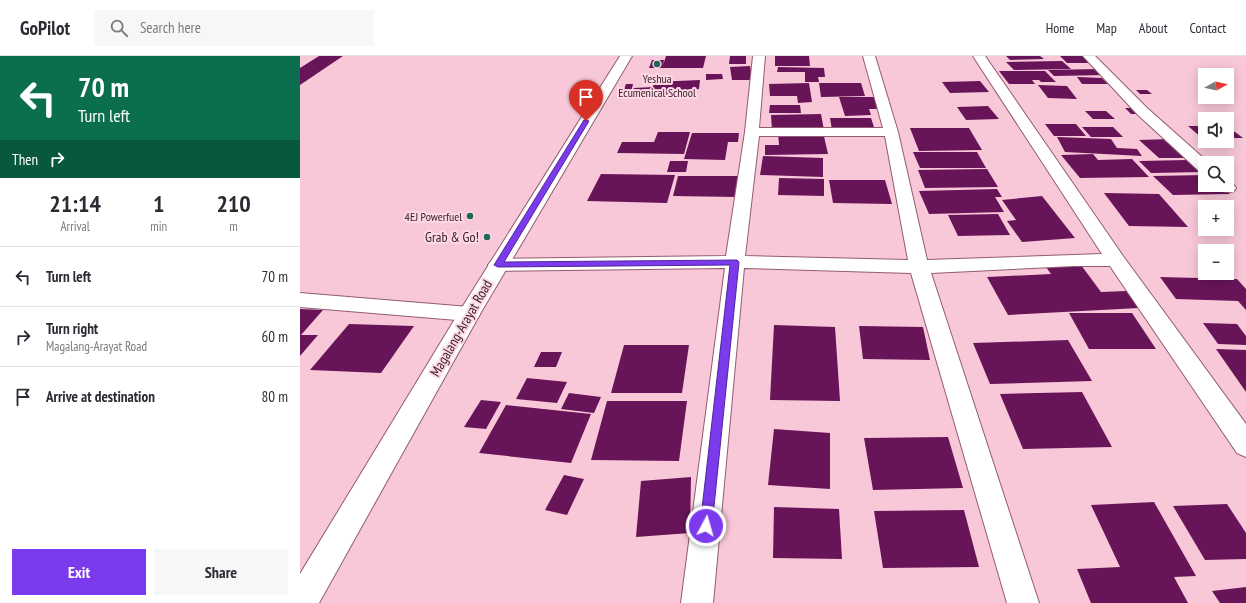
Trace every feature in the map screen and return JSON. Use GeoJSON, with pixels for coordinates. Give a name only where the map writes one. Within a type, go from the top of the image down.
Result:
{"type":"FeatureCollection","features":[{"type":"Feature","properties":{"kind":"street","name":"Magalang-Arayat Road"},"geometry":{"type":"LineString","coordinates":[[301,603],[498,265],[626,56]]}},
{"type":"Feature","properties":{"kind":"street"},"geometry":{"type":"LineString","coordinates":[[697,603],[735,262],[752,132],[759,56]]}},
{"type":"Feature","properties":{"kind":"street"},"geometry":{"type":"LineString","coordinates":[[869,56],[891,132],[919,267],[1023,603]]}},
{"type":"Feature","properties":{"kind":"street"},"geometry":{"type":"LineString","coordinates":[[979,56],[1116,260],[1246,445]]}},
{"type":"Feature","properties":{"kind":"street"},"geometry":{"type":"LineString","coordinates":[[1089,56],[1142,111],[1198,162]]}},
{"type":"Feature","properties":{"kind":"street"},"geometry":{"type":"LineString","coordinates":[[752,132],[891,132]]}},
{"type":"Feature","properties":{"kind":"street"},"geometry":{"type":"LineString","coordinates":[[498,265],[735,262],[919,267],[1074,260],[1116,260]]}},
{"type":"Feature","properties":{"kind":"street"},"geometry":{"type":"LineString","coordinates":[[300,300],[469,314]]}},
{"type":"Feature","properties":{"kind":"building"},"geometry":{"type":"Polygon","coordinates":[[[319,56],[343,56],[300,85],[300,68],[319,56]]]}},
{"type":"Feature","properties":{"kind":"building"},"geometry":{"type":"Polygon","coordinates":[[[666,56],[706,56],[703,68],[649,68],[652,60],[664,60],[663,65],[666,56]]]}},
{"type":"Feature","properties":{"kind":"building"},"geometry":{"type":"Polygon","coordinates":[[[730,56],[746,56],[746,64],[729,64],[730,56]]]}},
{"type":"Feature","properties":{"kind":"building"},"geometry":{"type":"Polygon","coordinates":[[[775,56],[809,56],[810,66],[775,66],[775,56]]]}},
{"type":"Feature","properties":{"kind":"building"},"geometry":{"type":"Polygon","coordinates":[[[1006,56],[1040,56],[1044,59],[1010,60],[1006,56]]]}},
{"type":"Feature","properties":{"kind":"building"},"geometry":{"type":"Polygon","coordinates":[[[1060,56],[1086,56],[1094,63],[1067,63],[1060,56]]]}},
{"type":"Feature","properties":{"kind":"building"},"geometry":{"type":"Polygon","coordinates":[[[1062,61],[1071,69],[1014,70],[1006,62],[1062,61]]]}},
{"type":"Feature","properties":{"kind":"building"},"geometry":{"type":"Polygon","coordinates":[[[750,66],[753,80],[732,80],[730,67],[750,66]]]}},
{"type":"Feature","properties":{"kind":"building"},"geometry":{"type":"Polygon","coordinates":[[[778,67],[824,68],[825,77],[818,77],[819,82],[805,82],[805,72],[777,72],[778,67]]]}},
{"type":"Feature","properties":{"kind":"building"},"geometry":{"type":"Polygon","coordinates":[[[1098,69],[1106,75],[1054,76],[1048,70],[1098,69]]]}},
{"type":"Feature","properties":{"kind":"building"},"geometry":{"type":"Polygon","coordinates":[[[999,71],[1045,71],[1056,82],[1041,82],[1039,80],[1032,80],[1035,84],[1009,84],[999,71]]]}},
{"type":"Feature","properties":{"kind":"building"},"geometry":{"type":"Polygon","coordinates":[[[706,74],[722,74],[723,79],[706,80],[706,74]]]}},
{"type":"Feature","properties":{"kind":"building"},"geometry":{"type":"Polygon","coordinates":[[[1077,77],[1102,78],[1108,84],[1082,84],[1077,77]]]}},
{"type":"Feature","properties":{"kind":"building"},"geometry":{"type":"Polygon","coordinates":[[[700,80],[699,89],[685,90],[684,97],[659,98],[660,95],[650,96],[651,92],[632,92],[634,88],[653,87],[654,82],[700,80]]]}},
{"type":"Feature","properties":{"kind":"building"},"geometry":{"type":"Polygon","coordinates":[[[980,81],[989,92],[950,93],[942,82],[980,81]]]}},
{"type":"Feature","properties":{"kind":"building"},"geometry":{"type":"Polygon","coordinates":[[[809,83],[812,102],[798,103],[797,96],[770,96],[769,84],[809,83]]]}},
{"type":"Feature","properties":{"kind":"building"},"geometry":{"type":"Polygon","coordinates":[[[819,83],[861,83],[865,96],[821,97],[819,83]]]}},
{"type":"Feature","properties":{"kind":"building"},"geometry":{"type":"Polygon","coordinates":[[[626,84],[633,84],[631,92],[623,92],[626,84]]]}},
{"type":"Feature","properties":{"kind":"building"},"geometry":{"type":"Polygon","coordinates":[[[1038,85],[1067,86],[1077,99],[1048,98],[1038,85]]]}},
{"type":"Feature","properties":{"kind":"building"},"geometry":{"type":"Polygon","coordinates":[[[1136,90],[1147,90],[1152,94],[1140,94],[1136,90]]]}},
{"type":"Feature","properties":{"kind":"building"},"geometry":{"type":"Polygon","coordinates":[[[839,97],[876,97],[880,109],[869,109],[871,115],[845,116],[839,97]]]}},
{"type":"Feature","properties":{"kind":"building"},"geometry":{"type":"Polygon","coordinates":[[[770,105],[800,105],[801,113],[769,113],[770,105]]]}},
{"type":"Feature","properties":{"kind":"building"},"geometry":{"type":"Polygon","coordinates":[[[988,106],[999,119],[966,120],[957,107],[988,106]]]}},
{"type":"Feature","properties":{"kind":"building"},"geometry":{"type":"Polygon","coordinates":[[[1125,108],[1136,108],[1142,114],[1131,114],[1125,108]]]}},
{"type":"Feature","properties":{"kind":"building"},"geometry":{"type":"Polygon","coordinates":[[[1085,111],[1106,111],[1115,119],[1093,119],[1085,111]]]}},
{"type":"Feature","properties":{"kind":"building"},"geometry":{"type":"Polygon","coordinates":[[[821,114],[824,130],[772,130],[771,115],[821,114]]]}},
{"type":"Feature","properties":{"kind":"building"},"geometry":{"type":"Polygon","coordinates":[[[830,118],[871,118],[875,130],[832,130],[830,118]]]}},
{"type":"Feature","properties":{"kind":"building"},"geometry":{"type":"Polygon","coordinates":[[[1045,124],[1076,124],[1086,136],[1054,136],[1045,124]]]}},
{"type":"Feature","properties":{"kind":"building"},"geometry":{"type":"Polygon","coordinates":[[[1188,126],[1198,126],[1198,135],[1188,126]]]}},
{"type":"Feature","properties":{"kind":"building"},"geometry":{"type":"Polygon","coordinates":[[[1082,127],[1113,127],[1123,137],[1091,137],[1082,127]]]}},
{"type":"Feature","properties":{"kind":"building"},"geometry":{"type":"Polygon","coordinates":[[[910,128],[969,128],[982,150],[919,151],[910,128]]]}},
{"type":"Feature","properties":{"kind":"building"},"geometry":{"type":"Polygon","coordinates":[[[1234,131],[1243,138],[1234,138],[1234,131]]]}},
{"type":"Feature","properties":{"kind":"building"},"geometry":{"type":"Polygon","coordinates":[[[658,132],[690,132],[684,154],[617,153],[622,142],[654,142],[658,132]]]}},
{"type":"Feature","properties":{"kind":"building"},"geometry":{"type":"Polygon","coordinates":[[[823,132],[828,154],[765,155],[765,145],[779,145],[778,133],[823,132]]]}},
{"type":"Feature","properties":{"kind":"building"},"geometry":{"type":"Polygon","coordinates":[[[692,133],[739,133],[738,142],[728,142],[725,160],[684,159],[692,133]]]}},
{"type":"Feature","properties":{"kind":"building"},"geometry":{"type":"Polygon","coordinates":[[[1057,137],[1111,139],[1117,148],[1137,149],[1142,156],[1065,152],[1057,137]]]}},
{"type":"Feature","properties":{"kind":"building"},"geometry":{"type":"Polygon","coordinates":[[[1170,139],[1192,158],[1159,158],[1139,140],[1170,139]]]}},
{"type":"Feature","properties":{"kind":"building"},"geometry":{"type":"Polygon","coordinates":[[[913,152],[977,152],[986,168],[920,168],[913,152]]]}},
{"type":"Feature","properties":{"kind":"building"},"geometry":{"type":"Polygon","coordinates":[[[1093,154],[1098,160],[1132,159],[1149,177],[1080,178],[1061,155],[1093,154]]]}},
{"type":"Feature","properties":{"kind":"building"},"geometry":{"type":"Polygon","coordinates":[[[763,156],[823,158],[823,177],[760,175],[763,156]]]}},
{"type":"Feature","properties":{"kind":"building"},"geometry":{"type":"Polygon","coordinates":[[[1188,160],[1198,168],[1198,172],[1151,173],[1139,161],[1188,160]]]}},
{"type":"Feature","properties":{"kind":"building"},"geometry":{"type":"Polygon","coordinates":[[[670,161],[688,161],[686,172],[667,172],[670,161]]]}},
{"type":"Feature","properties":{"kind":"building"},"geometry":{"type":"Polygon","coordinates":[[[987,169],[998,187],[925,188],[918,170],[987,169]]]}},
{"type":"Feature","properties":{"kind":"building"},"geometry":{"type":"Polygon","coordinates":[[[601,174],[675,175],[667,203],[587,201],[601,174]]]}},
{"type":"Feature","properties":{"kind":"building"},"geometry":{"type":"Polygon","coordinates":[[[1198,175],[1198,192],[1228,192],[1230,194],[1173,195],[1153,176],[1198,175]]]}},
{"type":"Feature","properties":{"kind":"building"},"geometry":{"type":"Polygon","coordinates":[[[678,176],[738,176],[736,197],[673,196],[678,176]]]}},
{"type":"Feature","properties":{"kind":"building"},"geometry":{"type":"Polygon","coordinates":[[[779,178],[824,179],[824,196],[778,195],[779,178]]]}},
{"type":"Feature","properties":{"kind":"building"},"geometry":{"type":"Polygon","coordinates":[[[829,180],[885,180],[892,204],[833,203],[829,180]]]}},
{"type":"Feature","properties":{"kind":"building"},"geometry":{"type":"Polygon","coordinates":[[[997,189],[1002,197],[995,197],[1004,212],[929,214],[919,191],[997,189]]]}},
{"type":"Feature","properties":{"kind":"building"},"geometry":{"type":"Polygon","coordinates":[[[1104,193],[1159,194],[1188,227],[1129,226],[1104,193]]]}},
{"type":"Feature","properties":{"kind":"building"},"geometry":{"type":"Polygon","coordinates":[[[1042,196],[1075,238],[1022,242],[1007,221],[1016,220],[1002,200],[1042,196]]]}},
{"type":"Feature","properties":{"kind":"building"},"geometry":{"type":"Polygon","coordinates":[[[998,214],[1010,235],[958,236],[948,215],[998,214]]]}},
{"type":"Feature","properties":{"kind":"building"},"geometry":{"type":"Polygon","coordinates":[[[1081,265],[1101,292],[1126,291],[1139,308],[1008,315],[987,277],[1051,274],[1046,267],[1081,265]]]}},
{"type":"Feature","properties":{"kind":"building"},"geometry":{"type":"Polygon","coordinates":[[[1160,277],[1198,278],[1198,280],[1237,279],[1246,289],[1246,310],[1238,301],[1176,299],[1160,277]]]}},
{"type":"Feature","properties":{"kind":"building"},"geometry":{"type":"Polygon","coordinates":[[[300,309],[323,310],[301,335],[318,335],[300,356],[300,309]]]}},
{"type":"Feature","properties":{"kind":"building"},"geometry":{"type":"Polygon","coordinates":[[[1069,313],[1132,313],[1156,349],[1089,349],[1069,313]]]}},
{"type":"Feature","properties":{"kind":"building"},"geometry":{"type":"Polygon","coordinates":[[[1203,323],[1237,324],[1246,336],[1246,345],[1218,344],[1203,323]]]}},
{"type":"Feature","properties":{"kind":"building"},"geometry":{"type":"Polygon","coordinates":[[[349,324],[414,326],[381,373],[310,370],[349,324]]]}},
{"type":"Feature","properties":{"kind":"building"},"geometry":{"type":"Polygon","coordinates":[[[774,325],[835,327],[840,401],[770,400],[774,325]]]}},
{"type":"Feature","properties":{"kind":"building"},"geometry":{"type":"Polygon","coordinates":[[[859,326],[923,327],[930,360],[863,359],[859,326]]]}},
{"type":"Feature","properties":{"kind":"building"},"geometry":{"type":"Polygon","coordinates":[[[1068,340],[1092,381],[990,384],[973,343],[1068,340]]]}},
{"type":"Feature","properties":{"kind":"building"},"geometry":{"type":"Polygon","coordinates":[[[624,345],[689,345],[682,393],[611,393],[624,345]]]}},
{"type":"Feature","properties":{"kind":"building"},"geometry":{"type":"Polygon","coordinates":[[[1216,349],[1246,350],[1246,392],[1216,349]]]}},
{"type":"Feature","properties":{"kind":"building"},"geometry":{"type":"Polygon","coordinates":[[[541,352],[562,352],[556,367],[534,367],[541,352]]]}},
{"type":"Feature","properties":{"kind":"building"},"geometry":{"type":"Polygon","coordinates":[[[527,378],[567,382],[557,403],[516,399],[527,378]]]}},
{"type":"Feature","properties":{"kind":"building"},"geometry":{"type":"Polygon","coordinates":[[[1082,392],[1112,447],[1023,449],[1000,394],[1082,392]]]}},
{"type":"Feature","properties":{"kind":"building"},"geometry":{"type":"Polygon","coordinates":[[[569,393],[601,397],[594,413],[561,409],[569,393]]]}},
{"type":"Feature","properties":{"kind":"building"},"geometry":{"type":"Polygon","coordinates":[[[481,400],[501,402],[486,429],[464,427],[481,400]]]}},
{"type":"Feature","properties":{"kind":"building"},"geometry":{"type":"Polygon","coordinates":[[[607,401],[687,401],[679,461],[591,460],[607,401]]]}},
{"type":"Feature","properties":{"kind":"building"},"geometry":{"type":"Polygon","coordinates":[[[506,405],[591,414],[571,463],[479,453],[506,405]]]}},
{"type":"Feature","properties":{"kind":"building"},"geometry":{"type":"Polygon","coordinates":[[[774,429],[830,433],[830,489],[768,485],[774,429]]]}},
{"type":"Feature","properties":{"kind":"building"},"geometry":{"type":"Polygon","coordinates":[[[948,437],[963,488],[873,490],[864,438],[948,437]]]}},
{"type":"Feature","properties":{"kind":"building"},"geometry":{"type":"Polygon","coordinates":[[[564,475],[584,479],[567,515],[545,510],[564,475]]]}},
{"type":"Feature","properties":{"kind":"building"},"geometry":{"type":"Polygon","coordinates":[[[691,477],[690,533],[636,537],[641,481],[691,477]]]}},
{"type":"Feature","properties":{"kind":"building"},"geometry":{"type":"Polygon","coordinates":[[[1154,502],[1196,576],[1174,577],[1188,603],[1091,603],[1077,569],[1120,567],[1091,505],[1154,502]]]}},
{"type":"Feature","properties":{"kind":"building"},"geometry":{"type":"Polygon","coordinates":[[[1227,504],[1246,533],[1246,559],[1205,560],[1173,506],[1227,504]]]}},
{"type":"Feature","properties":{"kind":"building"},"geometry":{"type":"Polygon","coordinates":[[[774,507],[839,509],[842,559],[773,558],[774,507]]]}},
{"type":"Feature","properties":{"kind":"building"},"geometry":{"type":"Polygon","coordinates":[[[964,510],[979,567],[883,568],[874,511],[964,510]]]}},
{"type":"Feature","properties":{"kind":"building"},"geometry":{"type":"Polygon","coordinates":[[[1246,587],[1246,603],[1220,603],[1212,591],[1246,587]]]}},
{"type":"Feature","properties":{"kind":"place","name":"Yeshua Ecumenical School"},"geometry":{"type":"Point","coordinates":[657,64]}},
{"type":"Feature","properties":{"kind":"place","name":"4EJ Powerfuel"},"geometry":{"type":"Point","coordinates":[470,216]}},
{"type":"Feature","properties":{"kind":"place","name":"Grab & Go!"},"geometry":{"type":"Point","coordinates":[487,237]}},
{"type":"Feature","properties":{"kind":"route"},"geometry":{"type":"LineString","coordinates":[[586,121],[498,265],[735,262],[706,526]]}}]}
